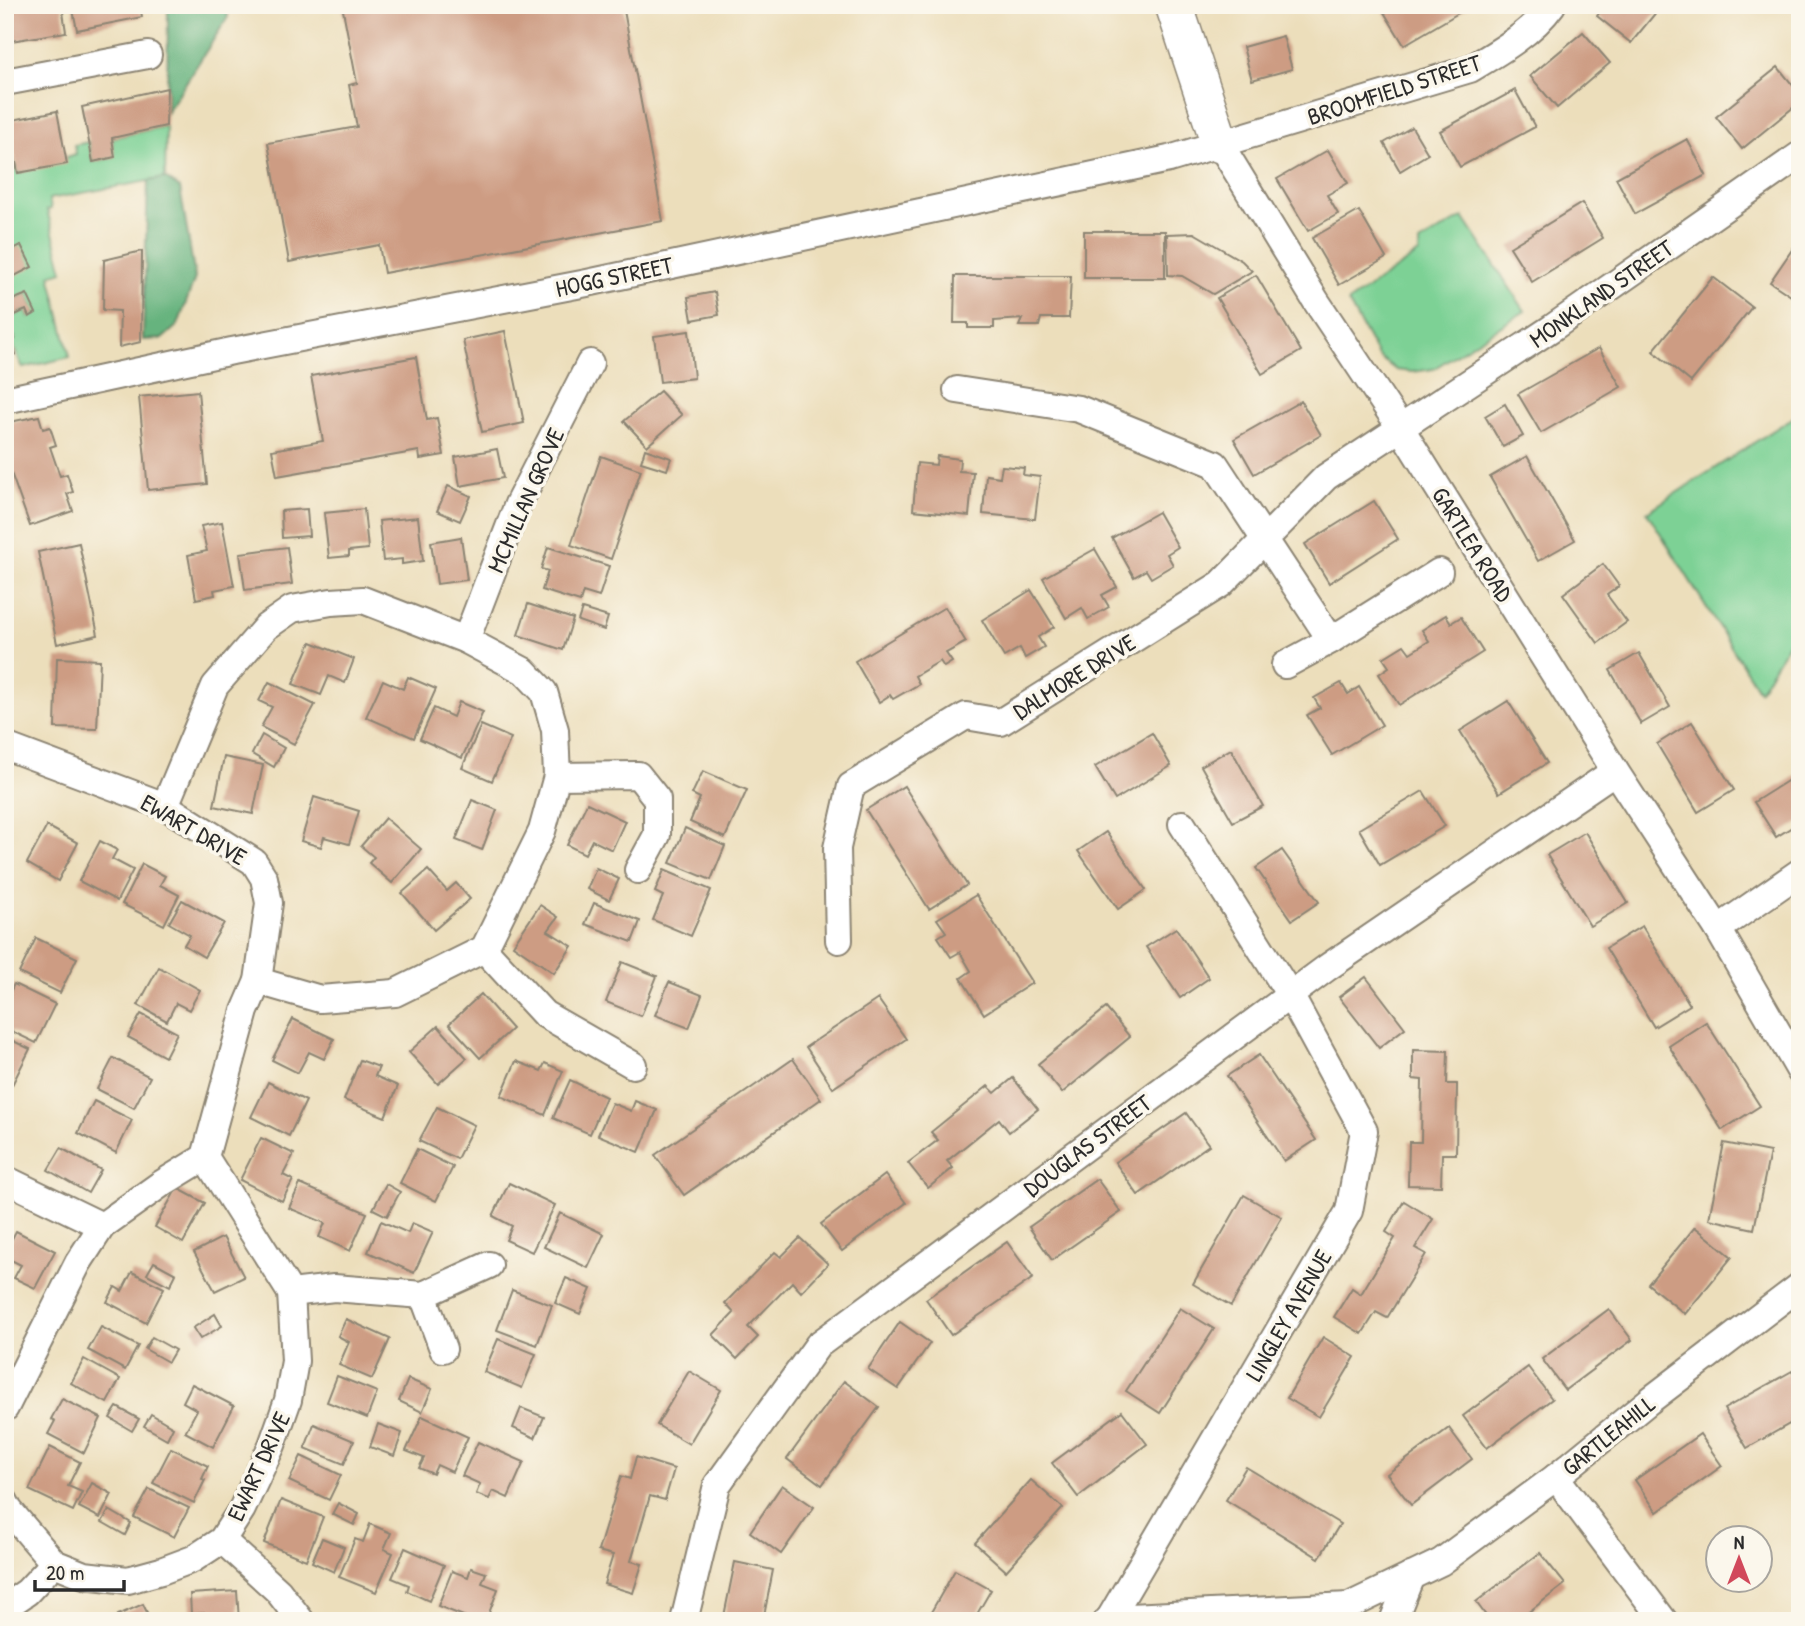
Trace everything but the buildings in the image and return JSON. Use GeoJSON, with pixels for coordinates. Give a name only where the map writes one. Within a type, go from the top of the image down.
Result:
{"type":"FeatureCollection","features":[{"type":"Feature","properties":{"kind":"street","name":"GARTLEA ROAD"},"geometry":{"type":"LineString","coordinates":[[1174,5],[1220,144],[1316,300],[1400,427],[1615,771],[1718,929],[1800,1071]]}},
{"type":"Feature","properties":{"kind":"street","name":"BROOMFIELD STREET"},"geometry":{"type":"LineString","coordinates":[[1220,144],[1469,69],[1501,51],[1544,16],[1552,5]]}},
{"type":"Feature","properties":{"kind":"street"},"geometry":{"type":"LineString","coordinates":[[5,82],[148,55]]}},
{"type":"Feature","properties":{"kind":"street","name":"HOGG STREET"},"geometry":{"type":"LineString","coordinates":[[5,400],[232,351],[587,283],[1169,159],[1220,144]]}},
{"type":"Feature","properties":{"kind":"street","name":"MONKLAND STREET"},"geometry":{"type":"LineString","coordinates":[[1400,427],[1552,328],[1800,155]]}},
{"type":"Feature","properties":{"kind":"street","name":"MCMILLAN GROVE"},"geometry":{"type":"LineString","coordinates":[[466,640],[518,504],[590,363]]}},
{"type":"Feature","properties":{"kind":"street"},"geometry":{"type":"LineString","coordinates":[[957,390],[1079,409],[1215,464],[1331,640]]}},
{"type":"Feature","properties":{"kind":"street","name":"DALMORE DRIVE"},"geometry":{"type":"LineString","coordinates":[[839,940],[837,848],[851,786],[966,716],[1001,722],[1221,584],[1326,477],[1400,427]]}},
{"type":"Feature","properties":{"kind":"street"},"geometry":{"type":"LineString","coordinates":[[1285,665],[1331,640],[1439,572]]}},
{"type":"Feature","properties":{"kind":"street"},"geometry":{"type":"LineString","coordinates":[[165,806],[215,686],[266,627],[292,609],[331,601],[362,600],[466,640],[524,671],[544,692],[555,730],[557,776],[542,831],[484,949],[395,993],[320,999],[258,981]]}},
{"type":"Feature","properties":{"kind":"street","name":"EWART DRIVE"},"geometry":{"type":"LineString","coordinates":[[5,746],[165,806],[254,862],[264,878],[269,903],[258,981],[246,1011],[205,1157],[290,1293],[295,1361],[288,1400],[272,1445],[242,1509],[222,1539],[193,1559],[128,1580],[84,1575],[54,1563],[5,1502]]}},
{"type":"Feature","properties":{"kind":"street","name":"DOUGLAS STREET"},"geometry":{"type":"LineString","coordinates":[[684,1621],[717,1485],[818,1345],[1290,995],[1615,771]]}},
{"type":"Feature","properties":{"kind":"street"},"geometry":{"type":"LineString","coordinates":[[557,776],[639,775],[657,799],[657,835],[639,870]]}},
{"type":"Feature","properties":{"kind":"street","name":"LINGLEY AVENUE"},"geometry":{"type":"LineString","coordinates":[[1110,1620],[1349,1211],[1364,1131],[1290,995],[1182,824]]}},
{"type":"Feature","properties":{"kind":"street"},"geometry":{"type":"LineString","coordinates":[[1718,929],[1800,872]]}},
{"type":"Feature","properties":{"kind":"street"},"geometry":{"type":"LineString","coordinates":[[484,949],[544,1014],[633,1065]]}},
{"type":"Feature","properties":{"kind":"street"},"geometry":{"type":"LineString","coordinates":[[5,1408],[78,1263],[102,1226],[205,1157]]}},
{"type":"Feature","properties":{"kind":"street"},"geometry":{"type":"LineString","coordinates":[[5,1179],[102,1226]]}},
{"type":"Feature","properties":{"kind":"street"},"geometry":{"type":"LineString","coordinates":[[290,1293],[334,1288],[423,1295],[489,1265]]}},
{"type":"Feature","properties":{"kind":"street","name":"GARTLEAHILL"},"geometry":{"type":"LineString","coordinates":[[1110,1620],[1349,1606],[1441,1562],[1556,1477],[1649,1401],[1800,1286]]}},
{"type":"Feature","properties":{"kind":"street"},"geometry":{"type":"LineString","coordinates":[[423,1295],[443,1349]]}},
{"type":"Feature","properties":{"kind":"street"},"geometry":{"type":"LineString","coordinates":[[1556,1477],[1664,1621]]}},
{"type":"Feature","properties":{"kind":"street"},"geometry":{"type":"LineString","coordinates":[[222,1539],[278,1591],[301,1621]]}},
{"type":"Feature","properties":{"kind":"street"},"geometry":{"type":"LineString","coordinates":[[5,1607],[27,1592],[54,1563]]}},
{"type":"Feature","properties":{"kind":"street"},"geometry":{"type":"LineString","coordinates":[[1393,1621],[1411,1576]]}},
{"type":"Feature","properties":{"kind":"green space"},"geometry":{"type":"Polygon","coordinates":[[[168,5],[226,5],[228,17],[167,112],[168,5]]]}},
{"type":"Feature","properties":{"kind":"green space"},"geometry":{"type":"Polygon","coordinates":[[[166,126],[165,178],[49,199],[51,209],[47,210],[63,271],[50,275],[70,357],[23,368],[11,342],[15,339],[6,319],[26,310],[29,317],[36,313],[27,294],[5,303],[5,185],[10,184],[6,168],[16,165],[18,173],[76,154],[74,145],[89,142],[93,162],[114,157],[112,138],[166,126]]]}},
{"type":"Feature","properties":{"kind":"green space"},"geometry":{"type":"Polygon","coordinates":[[[165,178],[180,188],[195,278],[178,325],[162,339],[143,340],[148,181],[165,178]]]}},
{"type":"Feature","properties":{"kind":"green space"},"geometry":{"type":"Polygon","coordinates":[[[1463,217],[1525,311],[1433,369],[1412,372],[1396,370],[1378,356],[1348,302],[1419,253],[1419,243],[1463,217]]]}},
{"type":"Feature","properties":{"kind":"green space"},"geometry":{"type":"Polygon","coordinates":[[[1800,413],[1800,624],[1759,691],[1647,512],[1800,413]]]}}]}
